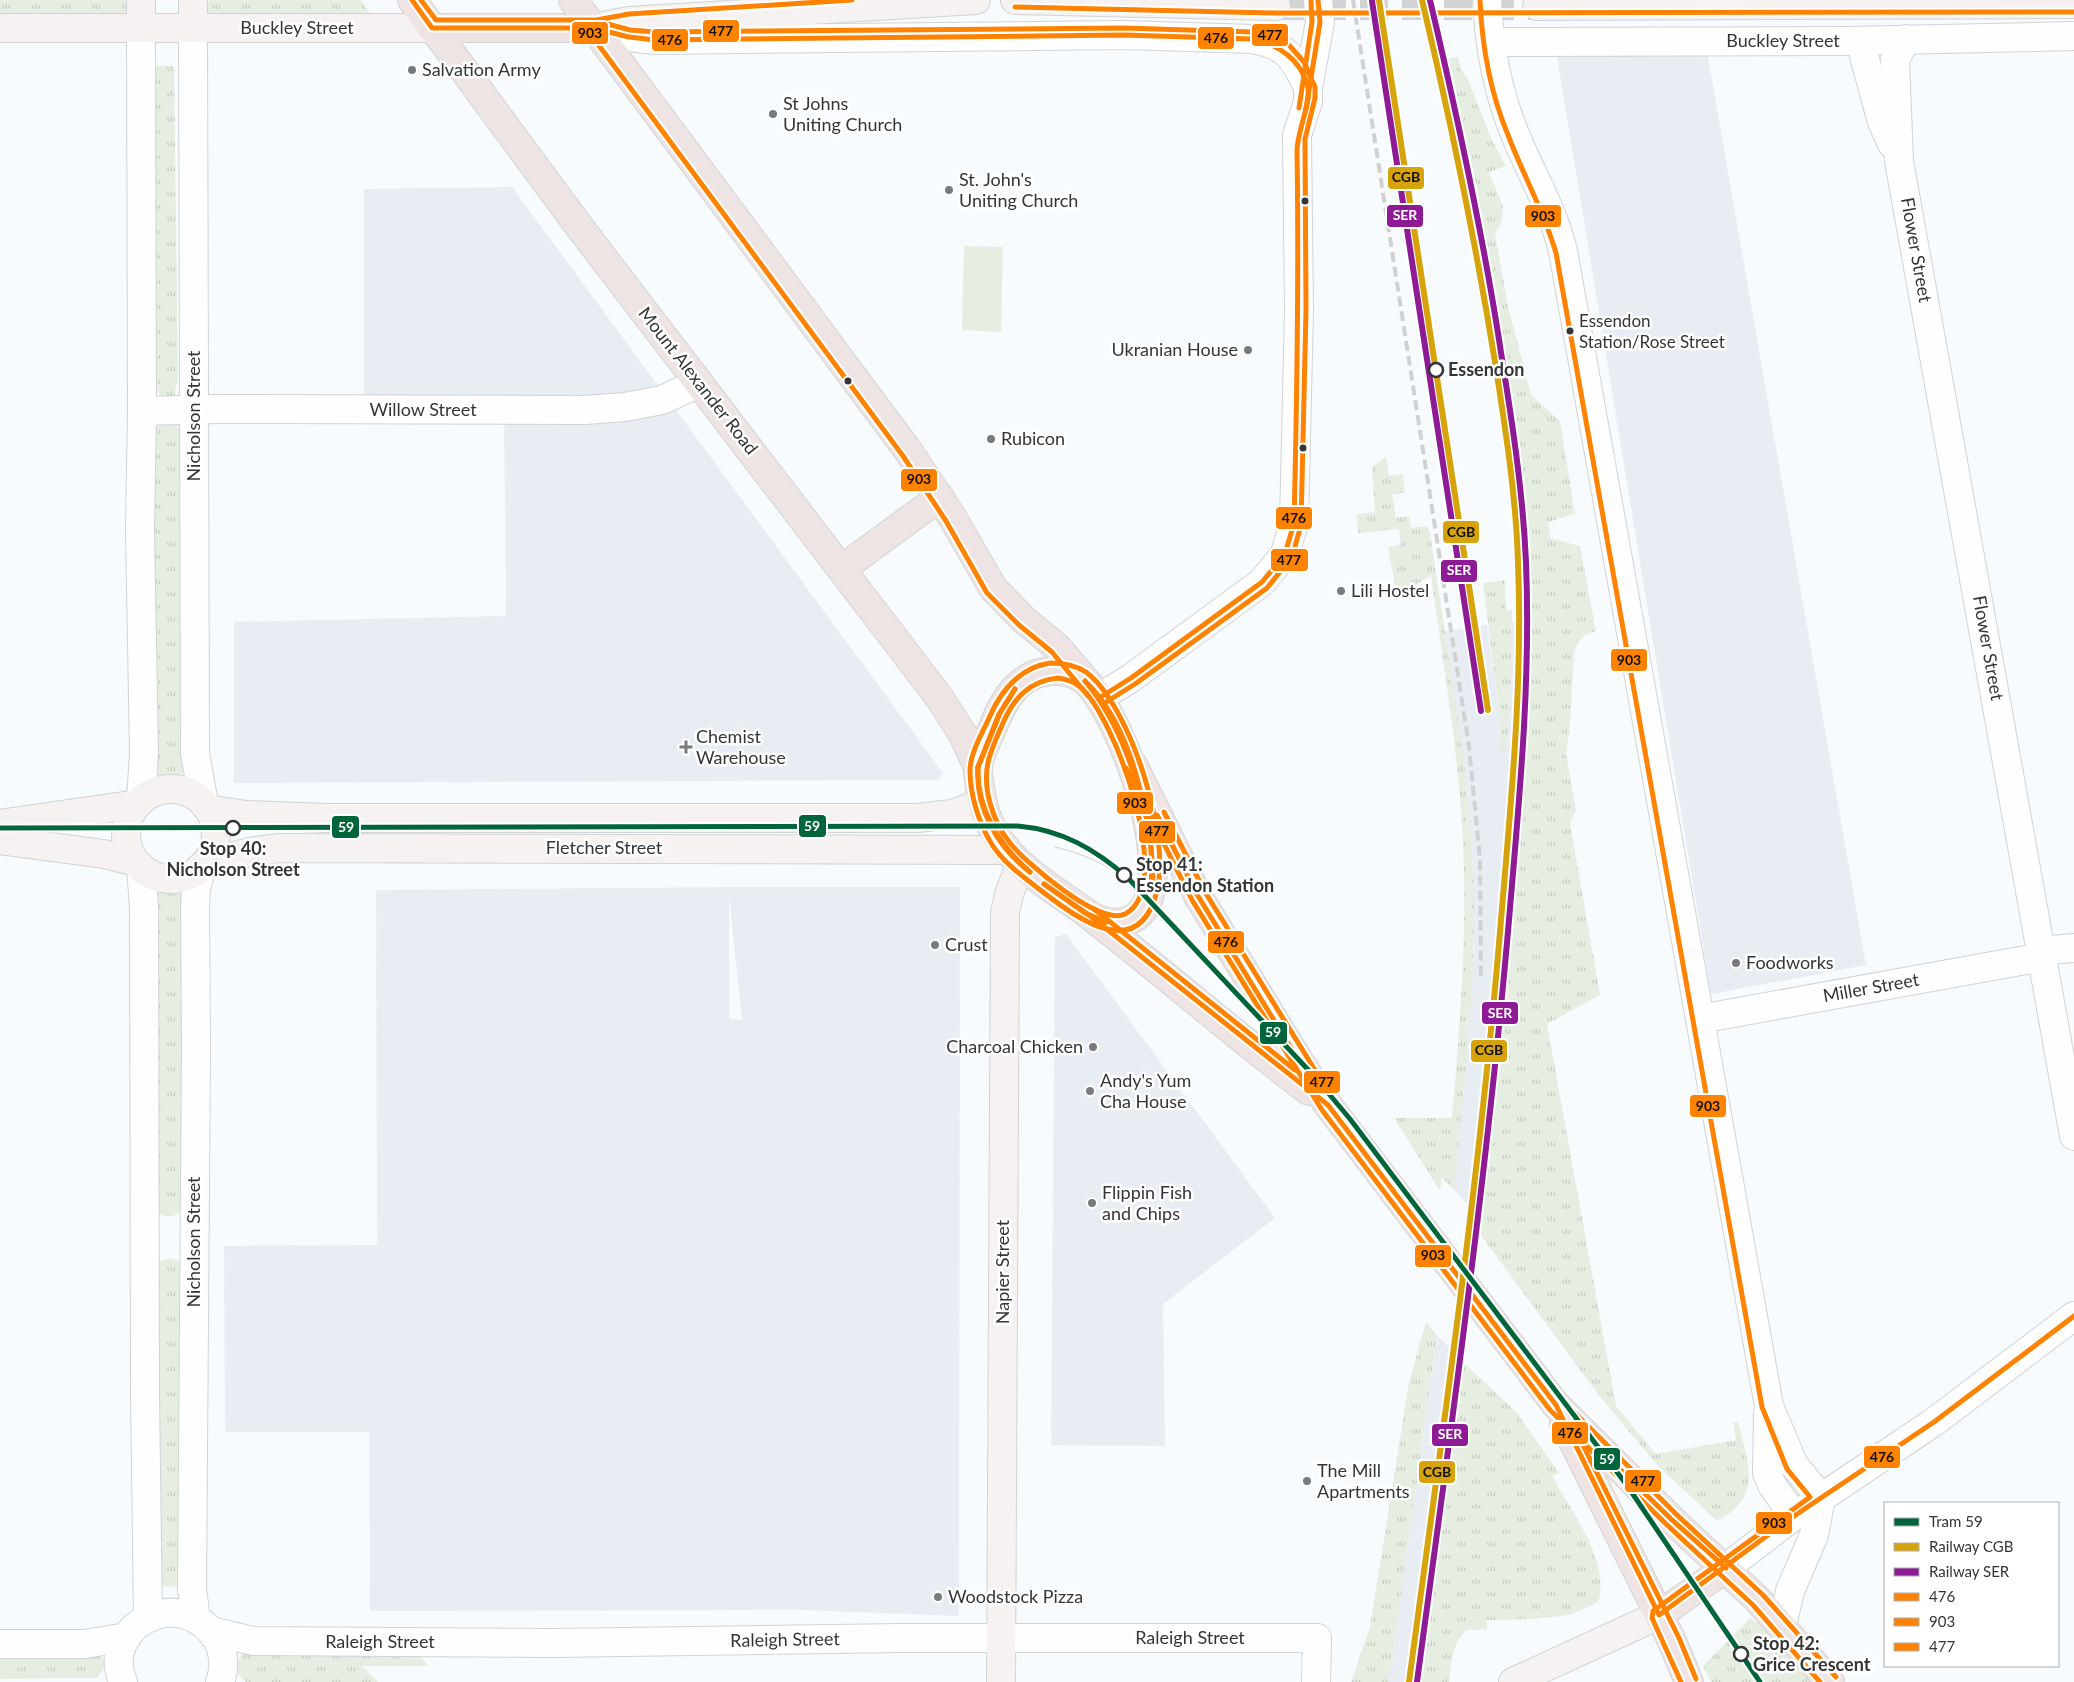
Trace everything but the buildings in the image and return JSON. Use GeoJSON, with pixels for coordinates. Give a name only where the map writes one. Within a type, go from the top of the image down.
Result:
{"type":"FeatureCollection","features":[{"type":"Feature","properties":{"kind":"main road","name":"Mount Alexander Road"},"geometry":{"type":"LineString","coordinates":[[412,0],[699,383],[843,568],[948,709],[967,742],[978,767]]}},
{"type":"Feature","properties":{"kind":"main road"},"geometry":{"type":"LineString","coordinates":[[574,0],[909,452],[940,497],[993,588],[1024,620],[1057,647],[1096,694],[1198,896],[1328,1105],[1556,1406],[1671,1519],[1726,1568],[1782,1626],[1830,1682]]}},
{"type":"Feature","properties":{"kind":"main road","name":"Buckley Street"},"geometry":{"type":"LineString","coordinates":[[432,28],[593,28]]}},
{"type":"Feature","properties":{"kind":"main road"},"geometry":{"type":"LineString","coordinates":[[843,568],[940,497]]}},
{"type":"Feature","properties":{"kind":"main road"},"geometry":{"type":"LineString","coordinates":[[1096,694],[1079,677],[1058,670],[1040,672],[1014,689],[1003,703],[978,767],[983,803],[990,826],[1012,857],[1089,915],[1328,1105]]}},
{"type":"Feature","properties":{"kind":"main road"},"geometry":{"type":"LineString","coordinates":[[1089,915],[1107,922],[1129,920],[1142,911],[1151,890],[1153,873],[1150,841],[1133,765]]}},
{"type":"Feature","properties":{"kind":"main road"},"geometry":{"type":"LineString","coordinates":[[1556,1406],[1659,1615],[1689,1682]]}},
{"type":"Feature","properties":{"kind":"main road"},"geometry":{"type":"LineString","coordinates":[[1659,1615],[1726,1568]]}},
{"type":"Feature","properties":{"kind":"street"},"geometry":{"type":"LineString","coordinates":[[140,802],[144,753],[140,530],[142,411],[141,0]]}},
{"type":"Feature","properties":{"kind":"street"},"geometry":{"type":"LineString","coordinates":[[193,0],[193,28]]}},
{"type":"Feature","properties":{"kind":"street","name":"Buckley Street"},"geometry":{"type":"LineString","coordinates":[[593,28],[629,21],[976,0]]}},
{"type":"Feature","properties":{"kind":"street"},"geometry":{"type":"LineString","coordinates":[[1015,0],[1276,6]]}},
{"type":"Feature","properties":{"kind":"street"},"geometry":{"type":"LineString","coordinates":[[1096,694],[1131,678],[1262,582],[1281,560],[1291,540],[1294,523],[1295,412],[1298,358],[1297,134],[1308,102],[1308,88],[1320,22],[1318,0]]}},
{"type":"Feature","properties":{"kind":"street"},"geometry":{"type":"LineString","coordinates":[[1487,4],[1491,42],[1509,119],[1550,208],[1563,251],[1769,1406],[1767,1473],[1772,1485],[1794,1516]]}},
{"type":"Feature","properties":{"kind":"street","name":"Buckley Street"},"geometry":{"type":"LineString","coordinates":[[1536,6],[2074,4]]}},
{"type":"Feature","properties":{"kind":"street","name":"Buckley Street"},"geometry":{"type":"LineString","coordinates":[[0,28],[432,28]]}},
{"type":"Feature","properties":{"kind":"street","name":"Nicholson Street"},"geometry":{"type":"LineString","coordinates":[[193,28],[196,759],[206,806]]}},
{"type":"Feature","properties":{"kind":"street","name":"Buckley Street"},"geometry":{"type":"LineString","coordinates":[[593,28],[629,37],[655,40],[1124,35],[1252,40],[1268,42],[1284,50],[1296,63],[1308,88]]}},
{"type":"Feature","properties":{"kind":"street","name":"Buckley Street"},"geometry":{"type":"LineString","coordinates":[[1491,42],[1860,41],[2074,36]]}},
{"type":"Feature","properties":{"kind":"street","name":"Flower Street"},"geometry":{"type":"LineString","coordinates":[[1906,39],[1895,60],[1899,161],[2074,1136]]}},
{"type":"Feature","properties":{"kind":"street","name":"Flower Street"},"geometry":{"type":"LineString","coordinates":[[1860,41],[1882,122],[1899,161]]}},
{"type":"Feature","properties":{"kind":"street","name":"Willow Street"},"geometry":{"type":"LineString","coordinates":[[142,411],[585,410],[625,407],[662,400],[699,383]]}},
{"type":"Feature","properties":{"kind":"street"},"geometry":{"type":"LineString","coordinates":[[0,840],[104,854],[138,864],[158,877],[172,879],[191,874],[204,864],[214,848],[216,836],[214,821],[206,806],[193,795],[174,790],[153,793],[140,802],[129,817],[126,834],[127,845],[138,864],[144,907],[145,1395],[148,1617],[136,1626],[127,1637],[121,1650],[119,1664],[123,1682]]}},
{"type":"Feature","properties":{"kind":"street"},"geometry":{"type":"LineString","coordinates":[[0,824],[140,802]]}},
{"type":"Feature","properties":{"kind":"street","name":"Fletcher Street"},"geometry":{"type":"LineString","coordinates":[[206,806],[254,816],[327,818],[917,818],[952,814],[983,803]]}},
{"type":"Feature","properties":{"kind":"street","name":"Fletcher Street"},"geometry":{"type":"LineString","coordinates":[[204,864],[254,851],[279,848],[1012,857]]}},
{"type":"Feature","properties":{"kind":"street","name":"Napier Street"},"geometry":{"type":"LineString","coordinates":[[1001,1682],[1005,922],[1012,857]]}},
{"type":"Feature","properties":{"kind":"street","name":"Nicholson Street"},"geometry":{"type":"LineString","coordinates":[[204,864],[196,889],[195,908],[196,1048],[192,1590],[204,1624],[220,1645],[224,1662],[220,1682]]}},
{"type":"Feature","properties":{"kind":"street","name":"Miller Street"},"geometry":{"type":"LineString","coordinates":[[1700,1019],[2074,948]]}},
{"type":"Feature","properties":{"kind":"street"},"geometry":{"type":"LineString","coordinates":[[1726,1568],[1794,1516],[1934,1422],[2074,1316]]}},
{"type":"Feature","properties":{"kind":"street"},"geometry":{"type":"LineString","coordinates":[[1769,1406],[1794,1465],[1821,1498]]}},
{"type":"Feature","properties":{"kind":"street"},"geometry":{"type":"LineString","coordinates":[[1782,1626],[1790,1591],[1814,1535],[1821,1498]]}},
{"type":"Feature","properties":{"kind":"street","name":"Raleigh Street"},"geometry":{"type":"LineString","coordinates":[[148,1617],[164,1612],[181,1613],[204,1624],[252,1640],[272,1641],[554,1643],[1000,1638],[1317,1638],[1316,1682]]}},
{"type":"Feature","properties":{"kind":"street"},"geometry":{"type":"LineString","coordinates":[[1512,1682],[1659,1615]]}},
{"type":"Feature","properties":{"kind":"street"},"geometry":{"type":"LineString","coordinates":[[0,1644],[85,1644],[127,1637]]}},
{"type":"Feature","properties":{"kind":"shaded area"},"geometry":{"type":"Polygon","coordinates":[[[1556,51],[1707,51],[1866,965],[1711,994],[1556,51]]]}},
{"type":"Feature","properties":{"kind":"shaded area"},"geometry":{"type":"Polygon","coordinates":[[[512,187],[943,773],[938,780],[234,783],[234,622],[506,616],[504,411],[364,410],[364,189],[512,187]]]}},
{"type":"Feature","properties":{"kind":"shaded area"},"geometry":{"type":"Polygon","coordinates":[[[1530,619],[1508,925],[1479,1216],[1454,1190],[1474,950],[1473,870],[1467,790],[1444,631],[1487,625],[1499,713],[1500,752],[1506,752],[1512,622],[1530,619]]]}},
{"type":"Feature","properties":{"kind":"shaded area"},"geometry":{"type":"Polygon","coordinates":[[[960,887],[959,1616],[802,1610],[370,1611],[369,1432],[225,1432],[224,1246],[377,1245],[376,890],[960,887]],[[729,895],[729,1019],[742,1020],[729,895]]]}},
{"type":"Feature","properties":{"kind":"shaded area"},"geometry":{"type":"Polygon","coordinates":[[[1066,934],[1275,1218],[1163,1304],[1165,1446],[1051,1445],[1055,937],[1066,934]]]}},
{"type":"Feature","properties":{"kind":"shaded area"},"geometry":{"type":"Polygon","coordinates":[[[1437,1335],[1462,1361],[1441,1530],[1417,1682],[1389,1682],[1437,1335]]]}},
{"type":"Feature","properties":{"kind":"green space"},"geometry":{"type":"Polygon","coordinates":[[[0,0],[129,0],[130,8],[121,16],[0,17],[0,0]]]}},
{"type":"Feature","properties":{"kind":"green space"},"geometry":{"type":"Polygon","coordinates":[[[210,0],[361,0],[370,14],[213,15],[207,12],[206,6],[210,0]]]}},
{"type":"Feature","properties":{"kind":"green space"},"geometry":{"type":"Polygon","coordinates":[[[1458,57],[1461,70],[1467,77],[1491,138],[1506,166],[1489,172],[1503,206],[1502,221],[1495,234],[1508,306],[1531,395],[1560,421],[1575,514],[1548,522],[1550,538],[1580,546],[1596,631],[1585,635],[1578,642],[1574,654],[1570,725],[1566,754],[1576,810],[1570,823],[1600,995],[1547,1024],[1616,1406],[1656,1454],[1736,1440],[1733,1422],[1738,1422],[1748,1466],[1747,1490],[1742,1501],[1732,1511],[1717,1521],[1658,1466],[1597,1393],[1477,1230],[1508,925],[1528,665],[1530,559],[1524,486],[1500,319],[1476,183],[1447,59],[1458,57]]]}},
{"type":"Feature","properties":{"kind":"green space"},"geometry":{"type":"Polygon","coordinates":[[[148,66],[174,66],[178,380],[174,397],[164,399],[154,386],[148,66]]]}},
{"type":"Feature","properties":{"kind":"green space"},"geometry":{"type":"Polygon","coordinates":[[[964,246],[1003,247],[1001,332],[962,330],[964,246]]]}},
{"type":"Feature","properties":{"kind":"green space"},"geometry":{"type":"Polygon","coordinates":[[[172,420],[182,430],[185,769],[181,775],[170,780],[161,777],[156,771],[151,439],[160,422],[172,420]]]}},
{"type":"Feature","properties":{"kind":"green space"},"geometry":{"type":"Polygon","coordinates":[[[1386,457],[1389,476],[1403,474],[1405,492],[1392,495],[1396,518],[1409,516],[1411,528],[1427,526],[1430,533],[1456,701],[1470,828],[1473,870],[1474,950],[1466,1070],[1454,1190],[1442,1178],[1440,1191],[1394,1118],[1452,1118],[1463,962],[1464,868],[1463,831],[1456,758],[1431,575],[1397,597],[1388,547],[1401,545],[1399,529],[1358,533],[1357,514],[1375,512],[1372,467],[1386,457]]]}},
{"type":"Feature","properties":{"kind":"green space"},"geometry":{"type":"Polygon","coordinates":[[[1505,580],[1506,610],[1512,610],[1512,656],[1506,752],[1500,752],[1499,713],[1483,583],[1505,580]]]}},
{"type":"Feature","properties":{"kind":"green space"},"geometry":{"type":"Polygon","coordinates":[[[166,888],[177,889],[182,892],[182,1209],[170,1216],[164,1216],[157,1212],[156,894],[166,888]]]}},
{"type":"Feature","properties":{"kind":"green space"},"geometry":{"type":"Polygon","coordinates":[[[171,1258],[178,1261],[184,1269],[185,1587],[155,1586],[157,1262],[171,1258]]]}},
{"type":"Feature","properties":{"kind":"green space"},"geometry":{"type":"Polygon","coordinates":[[[1426,1322],[1437,1335],[1389,1682],[1351,1682],[1370,1627],[1409,1382],[1426,1322]]]}},
{"type":"Feature","properties":{"kind":"green space"},"geometry":{"type":"Polygon","coordinates":[[[1462,1361],[1517,1413],[1559,1473],[1552,1476],[1587,1537],[1599,1570],[1601,1587],[1598,1602],[1570,1615],[1533,1619],[1487,1620],[1487,1629],[1467,1630],[1458,1641],[1452,1660],[1449,1682],[1417,1682],[1441,1530],[1462,1361]]]}},
{"type":"Feature","properties":{"kind":"green space"},"geometry":{"type":"Polygon","coordinates":[[[1750,1618],[1764,1627],[1812,1682],[1711,1682],[1703,1666],[1750,1618]]]}},
{"type":"Feature","properties":{"kind":"green space"},"geometry":{"type":"Polygon","coordinates":[[[246,1650],[416,1650],[428,1666],[362,1666],[378,1682],[246,1682],[237,1670],[237,1662],[246,1650]]]}},
{"type":"Feature","properties":{"kind":"green space"},"geometry":{"type":"Polygon","coordinates":[[[0,1652],[91,1652],[104,1659],[105,1667],[97,1678],[0,1679],[0,1652]]]}},
{"type":"Feature","properties":{"kind":"tunnel"},"geometry":{"type":"LineString","coordinates":[[1276,6],[1537,6]]}},
{"type":"Feature","properties":{"kind":"tram line","name":"59"},"geometry":{"type":"LineString","coordinates":[[0,828],[1018,826],[1049,832],[1077,843],[1103,858],[1128,878],[1314,1076],[1350,1119],[1626,1484],[1760,1682]]}},
{"type":"Feature","properties":{"kind":"tram line"},"geometry":{"type":"LineString","coordinates":[[1055,847],[1079,854],[1102,864],[1123,877],[1142,894]]}},
{"type":"Feature","properties":{"kind":"railway"},"geometry":{"type":"LineString","coordinates":[[1353,0],[1469,746],[1480,859],[1481,979]]}},
{"type":"Feature","properties":{"kind":"rail line","name":"CGB"},"geometry":{"type":"LineString","coordinates":[[1379,0],[1488,710]]}},
{"type":"Feature","properties":{"kind":"rail line","name":"CGB"},"geometry":{"type":"LineString","coordinates":[[1409,1682],[1460,1301],[1483,1111],[1509,831],[1519,652],[1517,538],[1513,489],[1503,417],[1471,229],[1453,137],[1422,0]]}},
{"type":"Feature","properties":{"kind":"rail line","name":"SER"},"geometry":{"type":"LineString","coordinates":[[1417,1682],[1468,1301],[1490,1111],[1517,831],[1527,652],[1525,537],[1510,410],[1479,224],[1430,0]]}},
{"type":"Feature","properties":{"kind":"rail line","name":"SER"},"geometry":{"type":"LineString","coordinates":[[1372,1],[1481,711]]}},
{"type":"Feature","properties":{"kind":"transit line","name":"476"},"geometry":{"type":"LineString","coordinates":[[412,0],[432,28],[593,28],[629,37],[655,40],[1124,35],[1252,39],[1262,41],[1288,55],[1305,78],[1308,94],[1297,151],[1298,244],[1294,523],[1285,554],[1262,582],[1131,678],[1099,698]]}},
{"type":"Feature","properties":{"kind":"transit line","name":"477"},"geometry":{"type":"LineString","coordinates":[[421,0],[436,20],[593,20],[630,30],[655,32],[1124,28],[1253,32],[1271,35],[1289,45],[1304,62],[1315,87],[1315,98],[1305,139],[1306,310],[1301,525],[1292,557],[1267,588],[1135,684],[1103,704]]}},
{"type":"Feature","properties":{"kind":"transit line","name":"903"},"geometry":{"type":"LineString","coordinates":[[852,0],[629,14],[591,21],[586,28],[903,456],[946,521],[987,593],[1019,625],[1052,652],[1088,696]]}},
{"type":"Feature","properties":{"kind":"transit line","name":"476"},"geometry":{"type":"LineString","coordinates":[[1306,109],[1320,22],[1318,0]]}},
{"type":"Feature","properties":{"kind":"transit line","name":"903"},"geometry":{"type":"LineString","coordinates":[[1480,0],[1485,52],[1496,102],[1514,150],[1546,222],[1556,253],[1762,1407],[1787,1469],[1810,1497],[1653,1611],[1652,1618],[1681,1682]]}},
{"type":"Feature","properties":{"kind":"transit line","name":"477"},"geometry":{"type":"LineString","coordinates":[[1299,108],[1312,22],[1311,1]]}},
{"type":"Feature","properties":{"kind":"transit line","name":"903"},"geometry":{"type":"LineString","coordinates":[[1015,7],[1276,13],[2074,12]]}},
{"type":"Feature","properties":{"kind":"transit line","name":"477"},"geometry":{"type":"LineString","coordinates":[[1050,663],[1059,663],[1082,670],[1103,689],[1118,713],[1132,742],[1144,774],[1153,807],[1158,839],[1160,868],[1157,891],[1148,913],[1137,925],[1123,930],[1107,929],[1073,914],[1015,870],[996,851],[976,809],[970,780],[972,757],[999,698],[1020,675],[1050,663]]}},
{"type":"Feature","properties":{"kind":"transit line","name":"903"},"geometry":{"type":"LineString","coordinates":[[1058,678],[1077,684],[1093,702],[1108,729],[1123,763],[1135,800],[1143,837],[1145,871],[1139,898],[1125,914],[1113,915],[1099,911],[1082,902],[1046,877],[1018,852],[1006,838],[993,814],[986,781],[988,762],[1007,714],[1024,692],[1031,687],[1058,678]]}},
{"type":"Feature","properties":{"kind":"transit line","name":"476"},"geometry":{"type":"LineString","coordinates":[[1085,681],[1099,696],[1121,732],[1136,773],[1150,834]]}},
{"type":"Feature","properties":{"kind":"transit line","name":"476"},"geometry":{"type":"LineString","coordinates":[[1085,681],[1109,715],[1118,734],[1134,773],[1150,834]]}},
{"type":"Feature","properties":{"kind":"transit line","name":"476"},"geometry":{"type":"LineString","coordinates":[[978,767],[999,714],[1015,689]]}},
{"type":"Feature","properties":{"kind":"transit line","name":"476"},"geometry":{"type":"LineString","coordinates":[[978,767],[1000,713],[1015,689]]}},
{"type":"Feature","properties":{"kind":"transit line","name":"476"},"geometry":{"type":"LineString","coordinates":[[978,767],[981,797],[992,825],[1009,850],[1030,872]]}},
{"type":"Feature","properties":{"kind":"transit line","name":"476"},"geometry":{"type":"LineString","coordinates":[[978,767],[980,797],[991,826],[1008,851],[1030,872]]}},
{"type":"Feature","properties":{"kind":"transit line","name":"903"},"geometry":{"type":"LineString","coordinates":[[1126,768],[1192,900],[1322,1110],[1550,1410],[1666,1524],[1753,1605],[1820,1682]]}},
{"type":"Feature","properties":{"kind":"transit line","name":"477"},"geometry":{"type":"LineString","coordinates":[[1164,812],[1205,892],[1334,1101],[1562,1400],[1676,1514],[1763,1595],[1836,1677]]}},
{"type":"Feature","properties":{"kind":"transit line","name":"476"},"geometry":{"type":"LineString","coordinates":[[1157,815],[1198,896],[1302,1066]]}},
{"type":"Feature","properties":{"kind":"transit line","name":"476"},"geometry":{"type":"LineString","coordinates":[[1150,834],[1153,877],[1151,887]]}},
{"type":"Feature","properties":{"kind":"transit line","name":"476"},"geometry":{"type":"LineString","coordinates":[[1150,834],[1151,887]]}},
{"type":"Feature","properties":{"kind":"transit line","name":"476"},"geometry":{"type":"LineString","coordinates":[[1044,884],[1089,915],[1106,922]]}},
{"type":"Feature","properties":{"kind":"transit line","name":"476"},"geometry":{"type":"LineString","coordinates":[[1044,884],[1085,913],[1106,922]]}},
{"type":"Feature","properties":{"kind":"transit line","name":"477"},"geometry":{"type":"LineString","coordinates":[[1094,909],[1295,1070]]}},
{"type":"Feature","properties":{"kind":"transit line","name":"476"},"geometry":{"type":"LineString","coordinates":[[1089,915],[1328,1105],[1556,1405],[1659,1615],[1794,1516],[1934,1422],[2074,1316]]}},
{"type":"Feature","properties":{"kind":"transit line","name":"476"},"geometry":{"type":"LineString","coordinates":[[1588,1438],[1671,1519],[1726,1568]]}},
{"type":"Feature","properties":{"kind":"transit line","name":"477"},"geometry":{"type":"LineString","coordinates":[[1583,1445],[1679,1638],[1696,1679]]}},
{"type":"Feature","properties":{"kind":"place","name":"Salvation Army"},"geometry":{"type":"Point","coordinates":[412,70]}},
{"type":"Feature","properties":{"kind":"place","name":"St Johns Uniting Church"},"geometry":{"type":"Point","coordinates":[773,114]}},
{"type":"Feature","properties":{"kind":"place","name":"St. John's Uniting Church"},"geometry":{"type":"Point","coordinates":[949,190]}},
{"type":"Feature","properties":{"kind":"place","name":"Essendon Station/Rose Street"},"geometry":{"type":"Point","coordinates":[1570,331]}},
{"type":"Feature","properties":{"kind":"place","name":"Ukranian House"},"geometry":{"type":"Point","coordinates":[1248,350]}},
{"type":"Feature","properties":{"kind":"place","name":"Essendon"},"geometry":{"type":"Point","coordinates":[1436,370]}},
{"type":"Feature","properties":{"kind":"place","name":"Rubicon"},"geometry":{"type":"Point","coordinates":[991,439]}},
{"type":"Feature","properties":{"kind":"place","name":"Lili Hostel"},"geometry":{"type":"Point","coordinates":[1341,591]}},
{"type":"Feature","properties":{"kind":"place","name":"Chemist Warehouse"},"geometry":{"type":"Point","coordinates":[686,747]}},
{"type":"Feature","properties":{"kind":"place","name":"Stop 40: Nicholson Street"},"geometry":{"type":"Point","coordinates":[233,828]}},
{"type":"Feature","properties":{"kind":"place","name":"Stop 41: Essendon Station"},"geometry":{"type":"Point","coordinates":[1124,875]}},
{"type":"Feature","properties":{"kind":"place","name":"Crust"},"geometry":{"type":"Point","coordinates":[935,945]}},
{"type":"Feature","properties":{"kind":"place","name":"Foodworks"},"geometry":{"type":"Point","coordinates":[1736,963]}},
{"type":"Feature","properties":{"kind":"place","name":"Charcoal Chicken"},"geometry":{"type":"Point","coordinates":[1093,1047]}},
{"type":"Feature","properties":{"kind":"place","name":"Andy's Yum Cha House"},"geometry":{"type":"Point","coordinates":[1090,1091]}},
{"type":"Feature","properties":{"kind":"place","name":"Flippin Fish and Chips"},"geometry":{"type":"Point","coordinates":[1092,1203]}},
{"type":"Feature","properties":{"kind":"place","name":"The Mill Apartments"},"geometry":{"type":"Point","coordinates":[1307,1481]}},
{"type":"Feature","properties":{"kind":"place","name":"Woodstock Pizza"},"geometry":{"type":"Point","coordinates":[938,1597]}},
{"type":"Feature","properties":{"kind":"place","name":"Stop 42: Grice Crescent"},"geometry":{"type":"Point","coordinates":[1741,1654]}}]}
